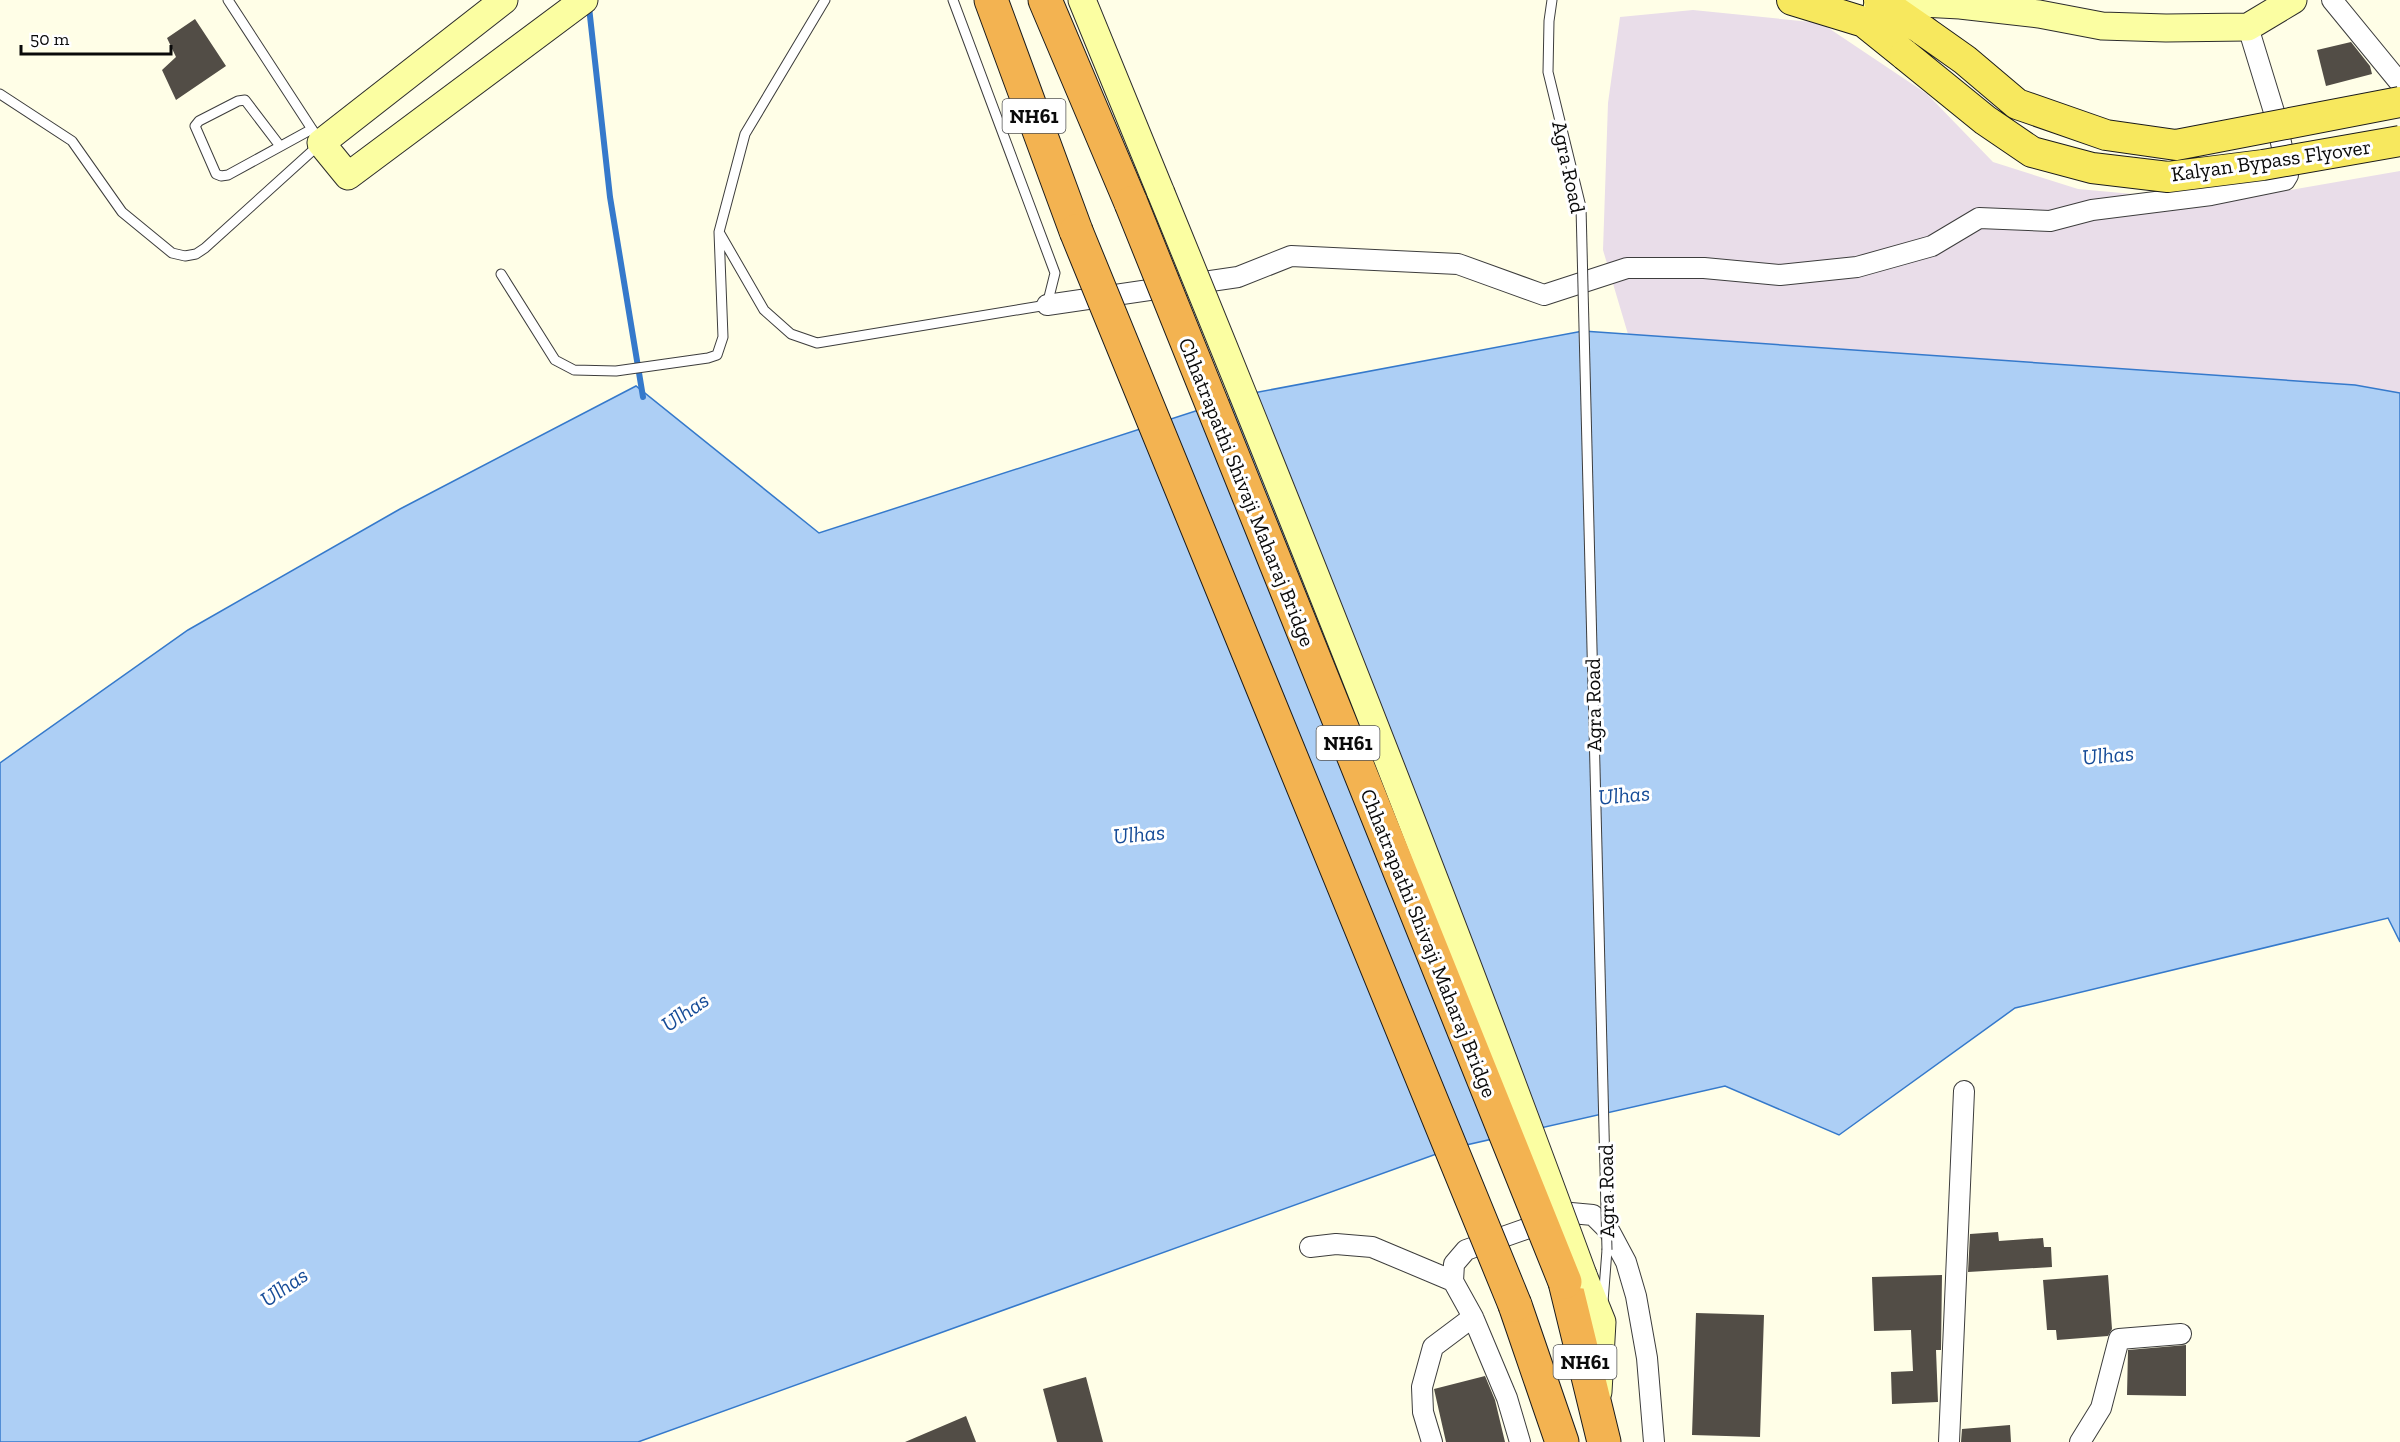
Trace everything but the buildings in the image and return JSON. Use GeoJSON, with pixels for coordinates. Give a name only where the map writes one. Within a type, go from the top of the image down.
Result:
{"type":"FeatureCollection","features":[{"type":"Feature","properties":{"kind":"highway","name":"NH61"},"geometry":{"type":"LineString","coordinates":[[992,0],[1076,231],[1515,1305],[1562,1442]]}},
{"type":"Feature","properties":{"kind":"highway","name":"NH61"},"geometry":{"type":"LineString","coordinates":[[1045,0],[1146,199]]}},
{"type":"Feature","properties":{"kind":"highway","name":"Chhatrapathi Shivaji Maharaj Bridge"},"geometry":{"type":"LineString","coordinates":[[1146,199],[1574,1278]]}},
{"type":"Feature","properties":{"kind":"highway","name":"NH61"},"geometry":{"type":"LineString","coordinates":[[1574,1278],[1601,1428]]}},
{"type":"Feature","properties":{"kind":"main road"},"geometry":{"type":"LineString","coordinates":[[1792,0],[1878,6]]}},
{"type":"Feature","properties":{"kind":"main road","name":"Kalyan Bypass Flyover"},"geometry":{"type":"LineString","coordinates":[[1878,6],[1924,31],[1965,60],[2017,104],[2106,135],[2176,145],[2400,102]]}},
{"type":"Feature","properties":{"kind":"main road","name":"Kalyan Bypass Flyover"},"geometry":{"type":"LineString","coordinates":[[1878,6],[1905,56],[1985,120],[2032,152],[2092,168],[2168,177],[2263,165],[2400,141]]}},
{"type":"Feature","properties":{"kind":"street"},"geometry":{"type":"LineString","coordinates":[[504,0],[317,136],[348,176],[582,2]]}},
{"type":"Feature","properties":{"kind":"street"},"geometry":{"type":"LineString","coordinates":[[1082,0],[1146,199]]}},
{"type":"Feature","properties":{"kind":"street"},"geometry":{"type":"LineString","coordinates":[[1878,6],[1960,6],[2038,14],[2102,26],[2248,27],[2293,0]]}},
{"type":"Feature","properties":{"kind":"street"},"geometry":{"type":"LineString","coordinates":[[2332,0],[2400,83]]}},
{"type":"Feature","properties":{"kind":"street"},"geometry":{"type":"LineString","coordinates":[[1047,305],[1238,277],[1291,256],[1458,264],[1544,296],[1627,268],[1704,268],[1780,275],[1857,267],[1932,246],[1979,218],[2050,220],[2092,210],[2211,195],[2285,180],[2288,176],[2275,115],[2248,27]]}},
{"type":"Feature","properties":{"kind":"street"},"geometry":{"type":"LineString","coordinates":[[2096,126],[2162,135],[2224,126],[2400,91]]}},
{"type":"Feature","properties":{"kind":"street"},"geometry":{"type":"LineString","coordinates":[[1949,1442],[1964,1091]]}},
{"type":"Feature","properties":{"kind":"street"},"geometry":{"type":"LineString","coordinates":[[1520,1442],[1507,1398],[1473,1317],[1454,1281],[1454,1264],[1466,1250],[1571,1213],[1593,1215],[1610,1232],[1626,1262],[1636,1296],[1647,1358],[1654,1442]]}},
{"type":"Feature","properties":{"kind":"street"},"geometry":{"type":"LineString","coordinates":[[1310,1247],[1336,1244],[1372,1247],[1454,1281]]}},
{"type":"Feature","properties":{"kind":"street"},"geometry":{"type":"LineString","coordinates":[[1574,1278],[1602,1322]]}},
{"type":"Feature","properties":{"kind":"street"},"geometry":{"type":"LineString","coordinates":[[1432,1442],[1423,1412],[1422,1387],[1433,1347],[1473,1317]]}},
{"type":"Feature","properties":{"kind":"street","name":"Agra Road"},"geometry":{"type":"LineString","coordinates":[[1601,1428],[1602,1322]]}},
{"type":"Feature","properties":{"kind":"street"},"geometry":{"type":"LineString","coordinates":[[2080,1442],[2101,1408],[2119,1339],[2181,1334]]}},
{"type":"Feature","properties":{"kind":"lane"},"geometry":{"type":"LineString","coordinates":[[228,0],[317,136]]}},
{"type":"Feature","properties":{"kind":"lane"},"geometry":{"type":"LineString","coordinates":[[501,274],[555,360],[574,370],[616,371],[717,355],[723,338],[719,232],[745,134],[825,0]]}},
{"type":"Feature","properties":{"kind":"lane"},"geometry":{"type":"LineString","coordinates":[[719,232],[764,310],[791,334],[817,343],[1047,305],[1055,273],[953,0]]}},
{"type":"Feature","properties":{"kind":"lane","name":"Agra Road"},"geometry":{"type":"LineString","coordinates":[[1552,0],[1549,21],[1548,72],[1581,207],[1607,1250],[1602,1322]]}},
{"type":"Feature","properties":{"kind":"lane"},"geometry":{"type":"LineString","coordinates":[[0,94],[72,141],[122,212],[172,253],[185,256],[205,248],[317,136]]}},
{"type":"Feature","properties":{"kind":"lane"},"geometry":{"type":"LineString","coordinates":[[280,146],[246,100],[238,101],[199,121],[195,126],[216,174],[221,176],[228,175],[280,146],[317,136]]}},
{"type":"Feature","properties":{"kind":"shaded area"},"geometry":{"type":"Polygon","coordinates":[[[1693,10],[1821,23],[1927,94],[1993,162],[2078,189],[2220,202],[2400,171],[2400,413],[1633,351],[1603,250],[1608,103],[1620,17],[1693,10]]]}},
{"type":"Feature","properties":{"kind":"water","name":"Ulhas"},"geometry":{"type":"Polygon","coordinates":[[[1583,331],[2355,385],[2400,393],[2400,942],[2388,918],[2015,1008],[1839,1135],[1725,1086],[1453,1148],[638,1442],[0,1442],[0,763],[188,630],[400,509],[636,386],[819,533],[1248,394],[1583,331]]]}},
{"type":"Feature","properties":{"kind":"waterway"},"geometry":{"type":"LineString","coordinates":[[589,7],[610,197],[643,397]]}}]}
